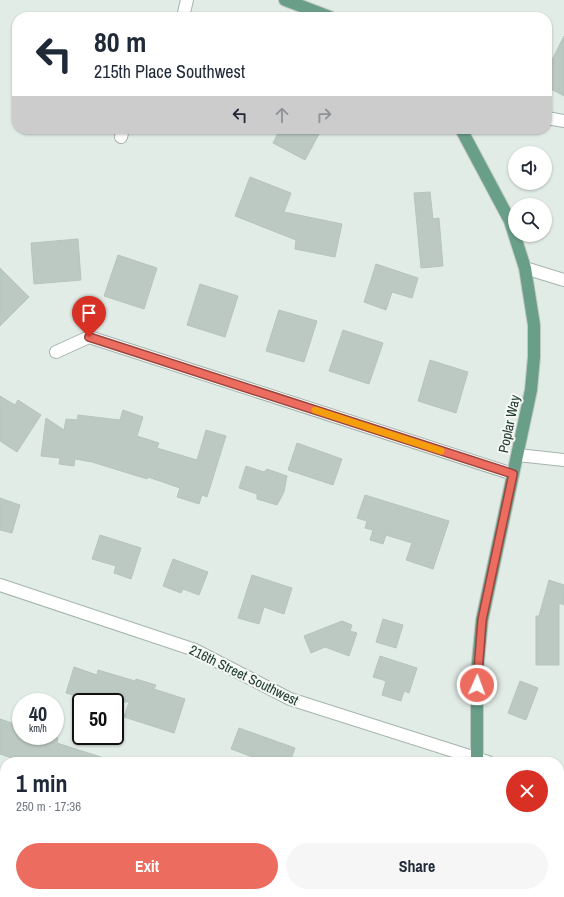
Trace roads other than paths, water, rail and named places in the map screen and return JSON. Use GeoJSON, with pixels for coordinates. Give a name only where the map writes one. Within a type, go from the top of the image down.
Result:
{"type":"FeatureCollection","features":[{"type":"Feature","properties":{"kind":"main road"},"geometry":{"type":"LineString","coordinates":[[285,0],[317,12]]}},
{"type":"Feature","properties":{"kind":"main road","name":"Poplar Way"},"geometry":{"type":"LineString","coordinates":[[464,134],[510,221],[525,268],[534,325],[534,357],[531,390],[482,620],[477,672],[481,757]]}},
{"type":"Feature","properties":{"kind":"street"},"geometry":{"type":"LineString","coordinates":[[184,12],[187,0]]}},
{"type":"Feature","properties":{"kind":"street"},"geometry":{"type":"LineString","coordinates":[[552,119],[564,121]]}},
{"type":"Feature","properties":{"kind":"street"},"geometry":{"type":"LineString","coordinates":[[525,268],[564,280]]}},
{"type":"Feature","properties":{"kind":"street"},"geometry":{"type":"LineString","coordinates":[[56,352],[89,337],[513,474]]}},
{"type":"Feature","properties":{"kind":"street"},"geometry":{"type":"LineString","coordinates":[[518,455],[564,460]]}},
{"type":"Feature","properties":{"kind":"street","name":"216th Street Southwest"},"geometry":{"type":"LineString","coordinates":[[0,585],[195,650],[290,699],[469,757]]}}]}
